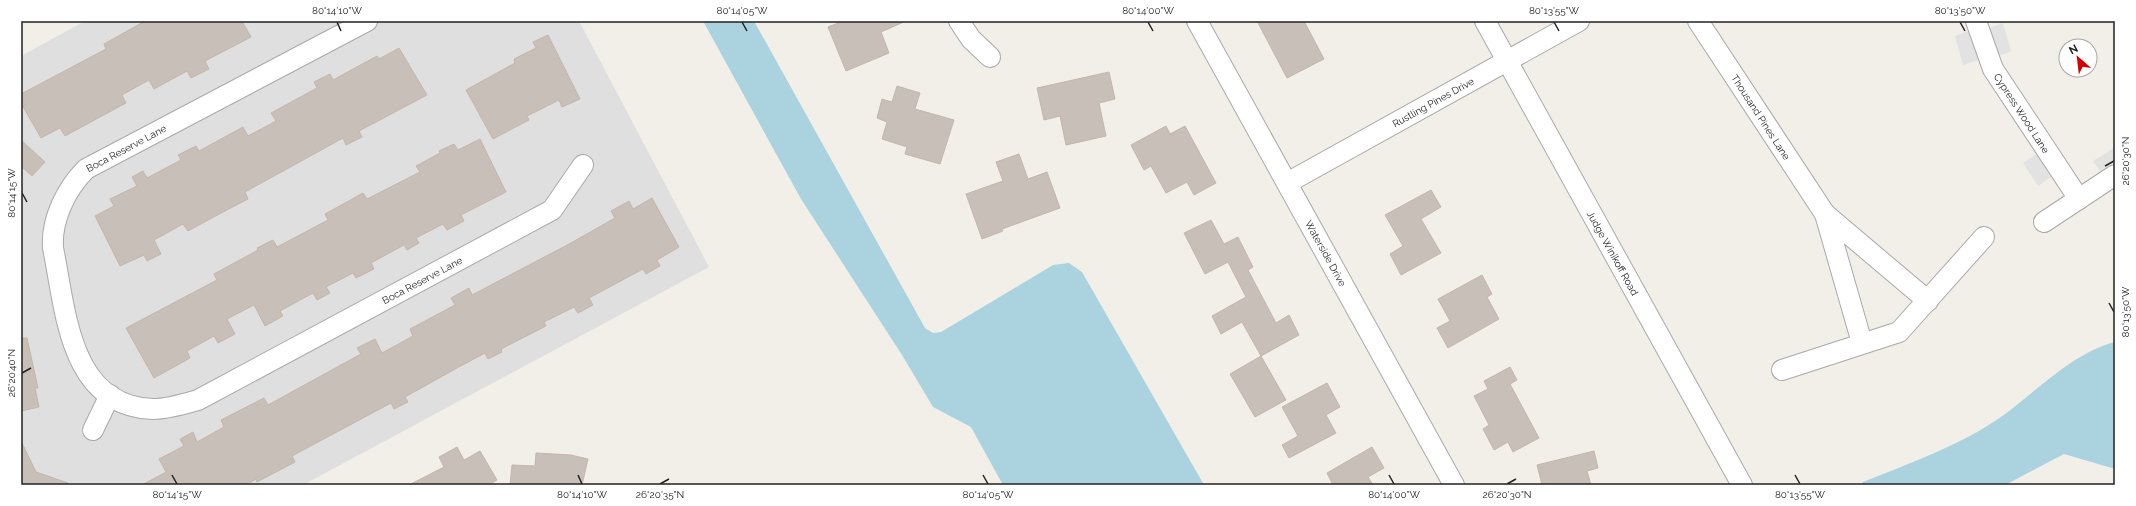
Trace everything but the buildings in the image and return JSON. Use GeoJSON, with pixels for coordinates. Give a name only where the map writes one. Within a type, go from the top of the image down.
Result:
{"type":"FeatureCollection","features":[{"type":"Feature","properties":{"kind":"street","name":"Boca Reserve Lane"},"geometry":{"type":"LineString","coordinates":[[367,21],[86,169],[74,181],[64,200],[52,234],[53,248],[73,346],[81,365],[91,379],[118,402],[154,409],[198,400],[552,210],[583,164]]}},
{"type":"Feature","properties":{"kind":"street"},"geometry":{"type":"LineString","coordinates":[[959,21],[971,39],[990,57]]}},
{"type":"Feature","properties":{"kind":"street","name":"Waterside Drive"},"geometry":{"type":"LineString","coordinates":[[1197,21],[1454,485]]}},
{"type":"Feature","properties":{"kind":"street","name":"Judge Winikoff Road"},"geometry":{"type":"LineString","coordinates":[[1485,21],[1742,485]]}},
{"type":"Feature","properties":{"kind":"street","name":"Rustling Pines Drive"},"geometry":{"type":"LineString","coordinates":[[1287,183],[1579,21]]}},
{"type":"Feature","properties":{"kind":"street","name":"Thousand Pines Lane"},"geometry":{"type":"LineString","coordinates":[[1698,21],[1825,214],[1928,302]]}},
{"type":"Feature","properties":{"kind":"street","name":"Cypress Wood Lane"},"geometry":{"type":"LineString","coordinates":[[1976,21],[1993,69],[2079,199]]}},
{"type":"Feature","properties":{"kind":"street"},"geometry":{"type":"LineString","coordinates":[[2044,222],[2115,175]]}},
{"type":"Feature","properties":{"kind":"street","name":"Thousand Pines Lane"},"geometry":{"type":"LineString","coordinates":[[1825,214],[1862,343]]}},
{"type":"Feature","properties":{"kind":"street"},"geometry":{"type":"LineString","coordinates":[[1782,370],[1899,332],[1928,302],[1984,237]]}},
{"type":"Feature","properties":{"kind":"street"},"geometry":{"type":"LineString","coordinates":[[93,430],[110,395]]}},
{"type":"Feature","properties":{"kind":"shaded area"},"geometry":{"type":"Polygon","coordinates":[[[85,21],[579,21],[709,267],[303,485],[21,485],[21,56],[85,21]]]}},
{"type":"Feature","properties":{"kind":"shaded area"},"geometry":{"type":"Polygon","coordinates":[[[2003,23],[2011,51],[1997,57],[1989,28],[2003,23]]]}},
{"type":"Feature","properties":{"kind":"shaded area"},"geometry":{"type":"Polygon","coordinates":[[[1968,31],[1978,60],[1963,65],[1955,36],[1968,31]]]}},
{"type":"Feature","properties":{"kind":"shaded area"},"geometry":{"type":"Polygon","coordinates":[[[2115,147],[2115,161],[2100,171],[2093,161],[2115,147]]]}},
{"type":"Feature","properties":{"kind":"shaded area"},"geometry":{"type":"Polygon","coordinates":[[[2036,154],[2051,177],[2038,186],[2023,163],[2036,154]]]}},
{"type":"Feature","properties":{"kind":"water"},"geometry":{"type":"Polygon","coordinates":[[[703,21],[754,21],[925,328],[933,333],[941,332],[1053,265],[1069,263],[1082,272],[1204,485],[1003,485],[971,427],[933,407],[902,355],[801,199],[703,21]]]}},
{"type":"Feature","properties":{"kind":"water"},"geometry":{"type":"Polygon","coordinates":[[[2115,342],[2115,469],[2064,454],[2005,485],[1861,485],[1863,482],[1916,461],[1968,437],[2001,417],[2069,364],[2099,347],[2115,342]]]}}]}
